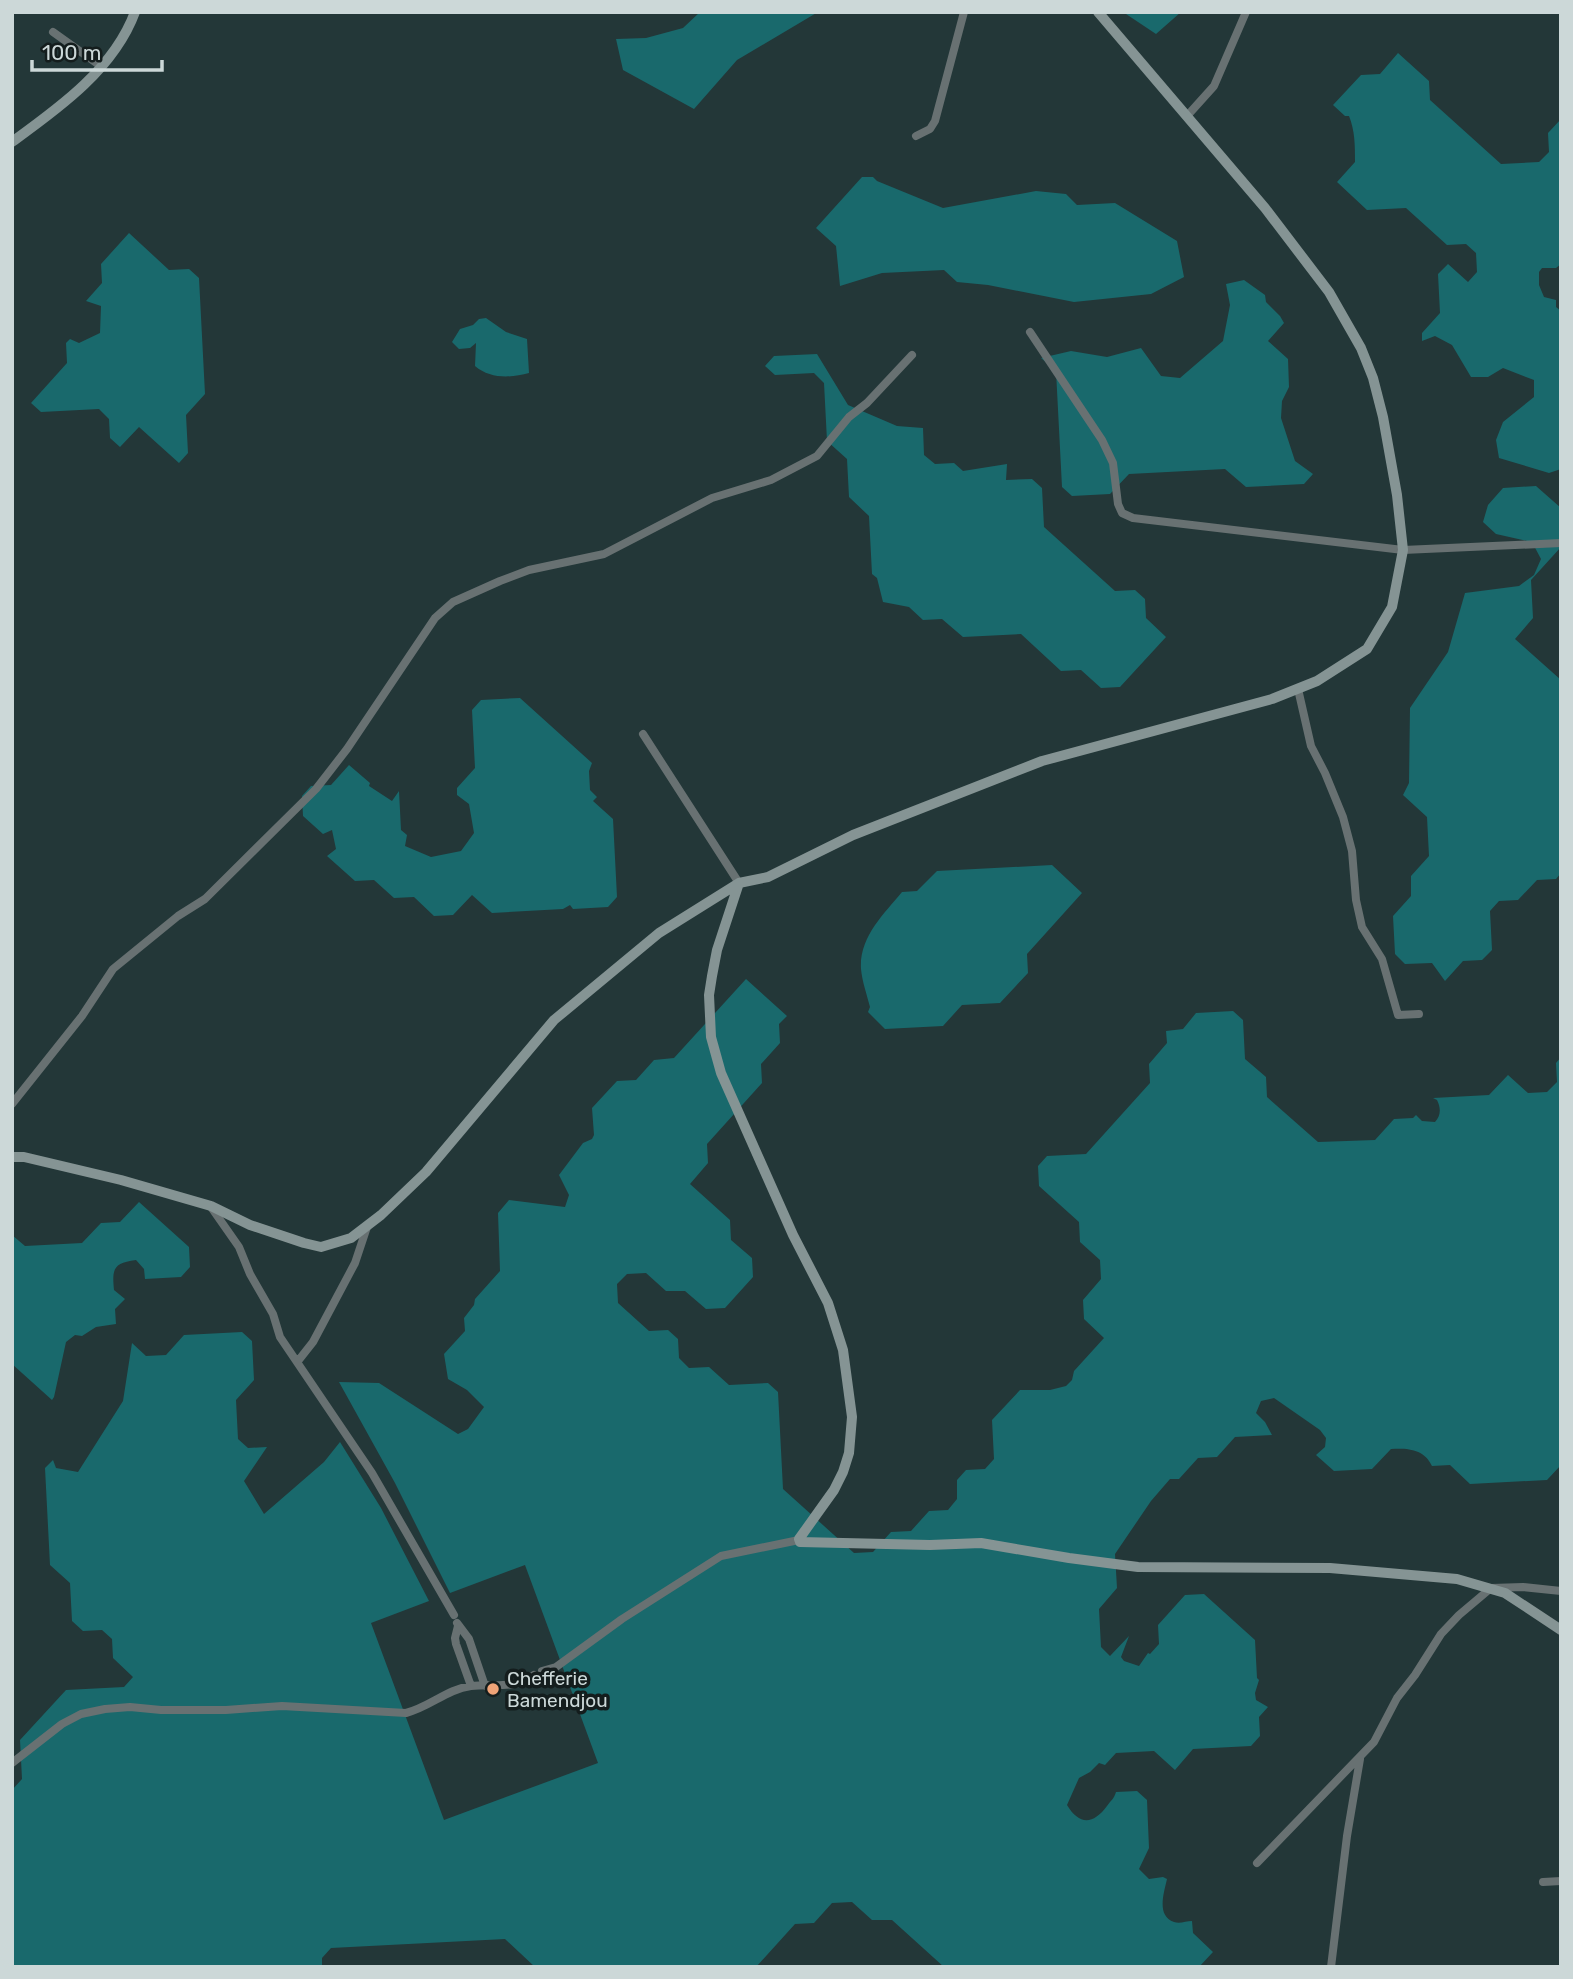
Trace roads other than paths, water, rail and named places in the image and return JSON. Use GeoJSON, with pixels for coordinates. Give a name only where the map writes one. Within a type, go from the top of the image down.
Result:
{"type":"FeatureCollection","features":[{"type":"Feature","properties":{"kind":"main road"},"geometry":{"type":"LineString","coordinates":[[12,142],[40,122],[102,67],[120,45],[135,12]]}},
{"type":"Feature","properties":{"kind":"main road"},"geometry":{"type":"LineString","coordinates":[[12,1157],[24,1157],[121,1180],[211,1206],[250,1225],[321,1247],[351,1238],[367,1227],[426,1172],[554,1020],[659,933],[739,883],[768,877],[878,824],[1042,761],[1241,709],[1298,689],[1326,676],[1367,649],[1392,607],[1403,550],[1399,505],[1383,416],[1373,378],[1353,332],[1329,292],[1288,237],[1098,12]]}},
{"type":"Feature","properties":{"kind":"main road"},"geometry":{"type":"LineString","coordinates":[[739,883],[717,950],[712,976],[709,995],[711,1037],[721,1073],[773,1192],[828,1303],[843,1350],[852,1417],[849,1453],[844,1472],[799,1540]]}},
{"type":"Feature","properties":{"kind":"main road"},"geometry":{"type":"LineString","coordinates":[[799,1540],[930,1545],[981,1543],[1138,1567],[1330,1568],[1457,1579],[1514,1597],[1561,1630]]}},
{"type":"Feature","properties":{"kind":"street"},"geometry":{"type":"LineString","coordinates":[[916,136],[930,130],[935,121],[964,12]]}},
{"type":"Feature","properties":{"kind":"street"},"geometry":{"type":"LineString","coordinates":[[1187,116],[1214,86],[1246,12]]}},
{"type":"Feature","properties":{"kind":"street"},"geometry":{"type":"LineString","coordinates":[[53,32],[102,67]]}},
{"type":"Feature","properties":{"kind":"street"},"geometry":{"type":"LineString","coordinates":[[1030,332],[1102,440],[1113,463],[1118,504],[1122,513],[1133,518],[1403,550],[1561,543]]}},
{"type":"Feature","properties":{"kind":"street"},"geometry":{"type":"LineString","coordinates":[[12,1104],[82,1016],[113,969],[178,916],[205,898],[316,789],[435,618],[453,602],[529,570],[604,554],[712,498],[771,480],[817,456],[849,417],[867,403],[912,355]]}},
{"type":"Feature","properties":{"kind":"street"},"geometry":{"type":"LineString","coordinates":[[1298,689],[1311,746],[1343,817],[1352,851],[1356,900],[1362,926],[1382,959],[1398,1015],[1419,1014]]}},
{"type":"Feature","properties":{"kind":"street"},"geometry":{"type":"LineString","coordinates":[[643,734],[739,883]]}},
{"type":"Feature","properties":{"kind":"street"},"geometry":{"type":"LineString","coordinates":[[211,1206],[239,1247],[250,1274],[273,1314],[280,1337],[372,1473],[456,1621],[469,1639],[485,1686]]}},
{"type":"Feature","properties":{"kind":"street"},"geometry":{"type":"LineString","coordinates":[[298,1361],[313,1342],[355,1263],[367,1227]]}},
{"type":"Feature","properties":{"kind":"street"},"geometry":{"type":"LineString","coordinates":[[12,1763],[62,1724],[81,1714],[105,1709],[130,1707],[226,1710],[282,1706],[407,1713],[420,1710],[443,1695],[471,1686],[517,1685],[556,1667],[622,1619],[722,1556],[799,1540]]}},
{"type":"Feature","properties":{"kind":"street"},"geometry":{"type":"LineString","coordinates":[[1257,1863],[1374,1742],[1397,1698],[1441,1634],[1459,1615],[1491,1588],[1523,1587],[1561,1591]]}},
{"type":"Feature","properties":{"kind":"street"},"geometry":{"type":"LineString","coordinates":[[456,1621],[454,1637],[471,1686]]}},
{"type":"Feature","properties":{"kind":"street"},"geometry":{"type":"LineString","coordinates":[[1331,1967],[1347,1836],[1360,1759]]}},
{"type":"Feature","properties":{"kind":"street"},"geometry":{"type":"LineString","coordinates":[[1543,1882],[1561,1881]]}},
{"type":"Feature","properties":{"kind":"place","name":"Chefferie Bamendjou"},"geometry":{"type":"Point","coordinates":[493,1689]}}]}
